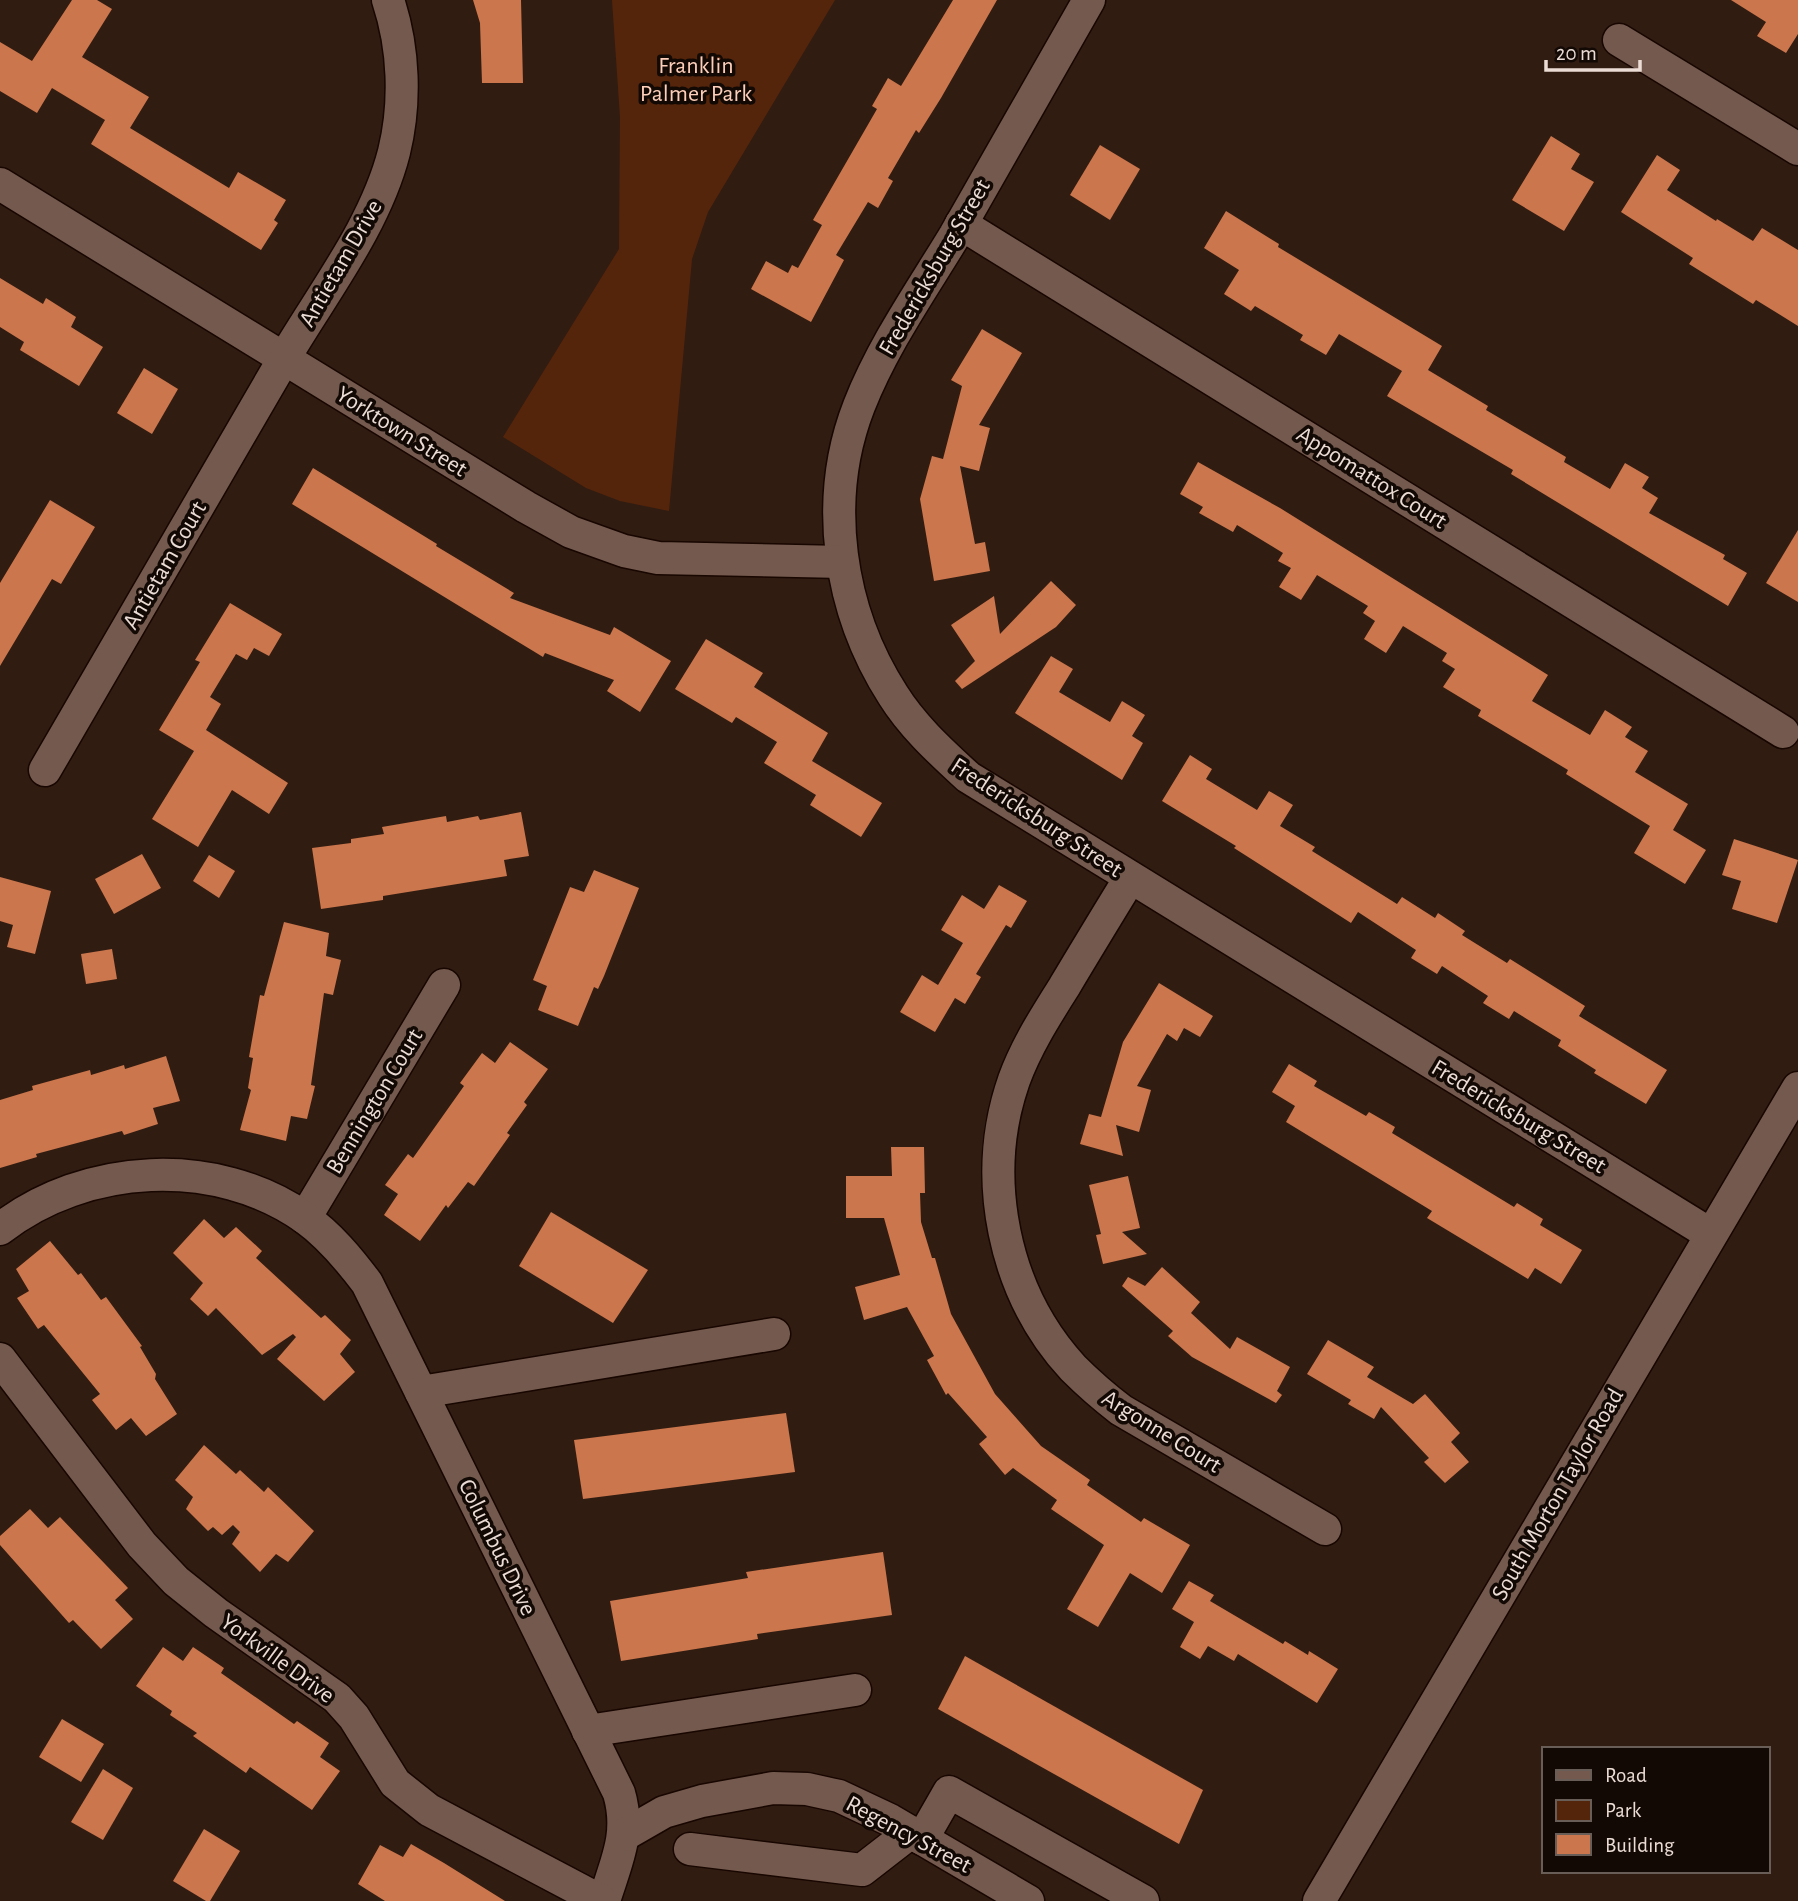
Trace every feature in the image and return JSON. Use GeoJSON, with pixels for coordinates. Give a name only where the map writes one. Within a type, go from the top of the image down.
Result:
{"type":"FeatureCollection","features":[{"type":"Feature","properties":{"kind":"street","name":"Antietam Drive"},"geometry":{"type":"LineString","coordinates":[[284,359],[368,219],[382,191],[394,151],[401,108],[401,56],[388,0]]}},
{"type":"Feature","properties":{"kind":"street","name":"Fredericksburg Street"},"geometry":{"type":"LineString","coordinates":[[1089,0],[961,224],[882,354],[858,408],[846,452],[839,525],[842,562],[854,612],[869,654],[894,697],[928,740],[968,777],[1710,1234]]}},
{"type":"Feature","properties":{"kind":"street"},"geometry":{"type":"LineString","coordinates":[[1619,40],[1798,149]]}},
{"type":"Feature","properties":{"kind":"street","name":"Yorktown Street"},"geometry":{"type":"LineString","coordinates":[[0,184],[526,508],[571,531],[613,547],[658,558],[842,562]]}},
{"type":"Feature","properties":{"kind":"street","name":"Appomattox Court"},"geometry":{"type":"LineString","coordinates":[[961,224],[1783,732]]}},
{"type":"Feature","properties":{"kind":"street","name":"Antietam Court"},"geometry":{"type":"LineString","coordinates":[[45,770],[284,359]]}},
{"type":"Feature","properties":{"kind":"street","name":"Argonne Court"},"geometry":{"type":"LineString","coordinates":[[1130,878],[1033,1037],[1006,1108],[999,1149],[999,1192],[1002,1223],[1012,1263],[1046,1334],[1072,1367],[1094,1389],[1121,1410],[1325,1530]]}},
{"type":"Feature","properties":{"kind":"street","name":"Bennington Court"},"geometry":{"type":"LineString","coordinates":[[305,1218],[444,985]]}},
{"type":"Feature","properties":{"kind":"street","name":"South Morton Taylor Road"},"geometry":{"type":"LineString","coordinates":[[1319,1901],[1798,1088]]}},
{"type":"Feature","properties":{"kind":"street","name":"Columbus Drive"},"geometry":{"type":"LineString","coordinates":[[0,1229],[29,1208],[64,1192],[113,1178],[194,1176],[223,1181],[267,1196],[305,1218],[342,1250],[367,1283],[619,1793],[625,1813],[624,1835],[603,1901]]}},
{"type":"Feature","properties":{"kind":"street"},"geometry":{"type":"LineString","coordinates":[[421,1392],[774,1334]]}},
{"type":"Feature","properties":{"kind":"street","name":"Yorkville Drive"},"geometry":{"type":"LineString","coordinates":[[0,1359],[142,1545],[176,1581],[216,1613],[337,1698],[354,1717],[395,1783],[429,1810],[603,1901]]}},
{"type":"Feature","properties":{"kind":"street"},"geometry":{"type":"LineString","coordinates":[[588,1731],[855,1690]]}},
{"type":"Feature","properties":{"kind":"street","name":"Regency Street"},"geometry":{"type":"LineString","coordinates":[[624,1835],[664,1812],[702,1801],[773,1788],[807,1789],[839,1796],[916,1836],[1028,1901]]}},
{"type":"Feature","properties":{"kind":"street"},"geometry":{"type":"LineString","coordinates":[[690,1849],[862,1870],[916,1836],[949,1792],[1143,1901]]}},
{"type":"Feature","properties":{"kind":"green space","name":"Franklin Palmer Park"},"geometry":{"type":"Polygon","coordinates":[[[612,0],[835,0],[708,212],[692,259],[669,511],[620,501],[586,488],[503,437],[619,249],[620,117],[612,0]]]}},
{"type":"Feature","properties":{"kind":"building"},"geometry":{"type":"Polygon","coordinates":[[[72,0],[97,0],[112,9],[82,57],[149,97],[130,128],[229,188],[238,172],[286,200],[274,220],[278,223],[261,250],[91,144],[105,120],[52,88],[37,113],[0,91],[0,42],[32,61],[72,0]]]}},
{"type":"Feature","properties":{"kind":"building"},"geometry":{"type":"Polygon","coordinates":[[[473,0],[521,0],[523,83],[482,83],[480,23],[473,0]]]}},
{"type":"Feature","properties":{"kind":"building"},"geometry":{"type":"Polygon","coordinates":[[[953,0],[997,0],[941,98],[919,133],[916,130],[888,178],[893,181],[878,208],[868,202],[836,255],[844,260],[811,322],[751,289],[766,261],[788,273],[792,265],[798,268],[822,225],[813,220],[877,109],[872,106],[888,78],[901,86],[953,0]]]}},
{"type":"Feature","properties":{"kind":"building"},"geometry":{"type":"Polygon","coordinates":[[[1731,0],[1798,0],[1798,34],[1786,53],[1757,36],[1766,22],[1731,0]]]}},
{"type":"Feature","properties":{"kind":"building"},"geometry":{"type":"Polygon","coordinates":[[[1551,136],[1580,154],[1571,169],[1594,182],[1564,231],[1512,200],[1551,136]]]}},
{"type":"Feature","properties":{"kind":"building"},"geometry":{"type":"Polygon","coordinates":[[[1100,145],[1140,169],[1110,220],[1070,195],[1100,145]]]}},
{"type":"Feature","properties":{"kind":"building"},"geometry":{"type":"Polygon","coordinates":[[[1657,155],[1680,170],[1667,190],[1753,241],[1762,228],[1798,250],[1798,326],[1756,300],[1753,304],[1689,264],[1693,258],[1621,212],[1657,155]]]}},
{"type":"Feature","properties":{"kind":"building"},"geometry":{"type":"Polygon","coordinates":[[[1226,211],[1279,244],[1278,247],[1442,346],[1428,370],[1488,406],[1486,410],[1566,457],[1564,462],[1610,489],[1625,463],[1649,477],[1642,488],[1658,498],[1649,513],[1725,555],[1723,559],[1747,573],[1728,606],[1511,474],[1513,470],[1387,396],[1402,371],[1339,334],[1326,355],[1300,340],[1303,335],[1255,306],[1251,311],[1224,294],[1239,270],[1204,248],[1226,211]]]}},
{"type":"Feature","properties":{"kind":"building"},"geometry":{"type":"Polygon","coordinates":[[[0,278],[43,304],[46,298],[76,317],[71,327],[103,347],[79,386],[20,350],[24,342],[0,327],[0,278]]]}},
{"type":"Feature","properties":{"kind":"building"},"geometry":{"type":"Polygon","coordinates":[[[982,329],[1022,353],[979,425],[990,428],[979,471],[960,466],[975,544],[985,542],[990,571],[934,581],[920,499],[932,456],[943,459],[962,386],[951,380],[982,329]]]}},
{"type":"Feature","properties":{"kind":"building"},"geometry":{"type":"Polygon","coordinates":[[[144,368],[178,389],[152,434],[117,413],[144,368]]]}},
{"type":"Feature","properties":{"kind":"building"},"geometry":{"type":"Polygon","coordinates":[[[1198,462],[1280,508],[1548,675],[1532,701],[1590,735],[1605,710],[1632,727],[1625,737],[1648,751],[1635,772],[1688,804],[1673,830],[1706,850],[1685,884],[1634,853],[1650,826],[1566,774],[1568,770],[1478,716],[1481,710],[1443,687],[1455,669],[1442,661],[1447,653],[1403,626],[1386,653],[1364,639],[1375,621],[1363,613],[1368,606],[1317,575],[1301,600],[1279,587],[1291,568],[1278,561],[1283,553],[1237,525],[1233,532],[1199,513],[1203,507],[1180,494],[1198,462]]]}},
{"type":"Feature","properties":{"kind":"building"},"geometry":{"type":"Polygon","coordinates":[[[313,468],[514,593],[510,598],[610,635],[614,627],[671,661],[640,712],[607,691],[614,680],[545,653],[543,657],[292,504],[313,468]]]}},
{"type":"Feature","properties":{"kind":"building"},"geometry":{"type":"Polygon","coordinates":[[[50,500],[95,527],[61,584],[52,579],[0,666],[0,583],[50,500]]]}},
{"type":"Feature","properties":{"kind":"building"},"geometry":{"type":"Polygon","coordinates":[[[1798,530],[1798,602],[1766,583],[1798,530]]]}},
{"type":"Feature","properties":{"kind":"building"},"geometry":{"type":"Polygon","coordinates":[[[1051,581],[1076,605],[1056,627],[962,689],[955,681],[975,661],[951,625],[994,596],[1000,634],[1051,581]]]}},
{"type":"Feature","properties":{"kind":"building"},"geometry":{"type":"Polygon","coordinates":[[[230,603],[282,634],[269,656],[254,648],[247,660],[236,654],[210,697],[221,704],[206,730],[288,783],[269,814],[232,790],[198,847],[152,819],[194,751],[159,730],[200,662],[195,660],[230,603]]]}},
{"type":"Feature","properties":{"kind":"building"},"geometry":{"type":"Polygon","coordinates":[[[706,639],[763,673],[754,687],[828,733],[812,761],[882,803],[861,837],[810,805],[816,795],[764,763],[777,742],[736,717],[732,723],[675,689],[706,639]]]}},
{"type":"Feature","properties":{"kind":"building"},"geometry":{"type":"Polygon","coordinates":[[[1051,656],[1073,669],[1059,692],[1110,722],[1122,701],[1145,715],[1132,736],[1143,743],[1122,780],[1015,713],[1051,656]]]}},
{"type":"Feature","properties":{"kind":"building"},"geometry":{"type":"Polygon","coordinates":[[[1190,755],[1212,769],[1206,779],[1257,810],[1269,791],[1293,805],[1280,826],[1315,847],[1312,851],[1397,904],[1402,897],[1435,918],[1438,913],[1465,931],[1462,935],[1507,963],[1510,959],[1585,1006],[1579,1016],[1667,1070],[1646,1104],[1594,1073],[1596,1070],[1558,1046],[1561,1040],[1514,1011],[1509,1019],[1483,1003],[1488,996],[1442,966],[1437,974],[1411,958],[1416,950],[1358,912],[1351,923],[1234,848],[1236,846],[1162,801],[1190,755]]]}},
{"type":"Feature","properties":{"kind":"building"},"geometry":{"type":"Polygon","coordinates":[[[521,812],[529,856],[504,860],[507,876],[321,909],[312,848],[351,843],[351,839],[384,834],[382,827],[446,816],[447,822],[478,816],[480,820],[521,812]]]}},
{"type":"Feature","properties":{"kind":"building"},"geometry":{"type":"Polygon","coordinates":[[[1734,839],[1798,860],[1777,923],[1732,909],[1741,881],[1722,875],[1734,839]]]}},
{"type":"Feature","properties":{"kind":"building"},"geometry":{"type":"Polygon","coordinates":[[[142,854],[161,888],[114,914],[95,879],[142,854]]]}},
{"type":"Feature","properties":{"kind":"building"},"geometry":{"type":"Polygon","coordinates":[[[209,855],[235,871],[219,898],[193,881],[209,855]]]}},
{"type":"Feature","properties":{"kind":"building"},"geometry":{"type":"Polygon","coordinates":[[[594,870],[639,888],[604,976],[598,989],[594,987],[578,1026],[538,1010],[547,986],[533,980],[570,887],[584,892],[594,870]]]}},
{"type":"Feature","properties":{"kind":"building"},"geometry":{"type":"Polygon","coordinates":[[[0,877],[51,891],[35,954],[7,947],[13,925],[0,921],[0,877]]]}},
{"type":"Feature","properties":{"kind":"building"},"geometry":{"type":"Polygon","coordinates":[[[999,885],[1027,901],[1011,928],[1006,925],[976,974],[981,977],[965,1004],[955,998],[935,1032],[900,1012],[922,975],[938,985],[963,943],[941,930],[962,895],[984,909],[999,885]]]}},
{"type":"Feature","properties":{"kind":"building"},"geometry":{"type":"Polygon","coordinates":[[[284,922],[329,933],[326,956],[341,960],[333,995],[324,993],[311,1085],[315,1086],[307,1119],[291,1116],[286,1141],[240,1130],[251,1090],[248,1088],[253,1058],[249,1057],[260,995],[264,996],[284,922]]]}},
{"type":"Feature","properties":{"kind":"building"},"geometry":{"type":"Polygon","coordinates":[[[112,949],[117,979],[86,984],[81,954],[112,949]]]}},
{"type":"Feature","properties":{"kind":"building"},"geometry":{"type":"Polygon","coordinates":[[[1159,983],[1213,1016],[1200,1037],[1184,1028],[1177,1041],[1167,1034],[1137,1086],[1151,1090],[1139,1132],[1116,1125],[1123,1156],[1080,1144],[1089,1114],[1101,1117],[1123,1042],[1159,983]]]}},
{"type":"Feature","properties":{"kind":"building"},"geometry":{"type":"Polygon","coordinates":[[[510,1042],[548,1069],[524,1102],[527,1105],[507,1133],[510,1135],[474,1186],[468,1182],[448,1208],[446,1205],[420,1241],[384,1215],[398,1194],[385,1185],[408,1154],[413,1158],[464,1086],[460,1083],[482,1053],[495,1063],[510,1042]]]}},
{"type":"Feature","properties":{"kind":"building"},"geometry":{"type":"Polygon","coordinates":[[[166,1056],[180,1101],[153,1108],[158,1124],[124,1135],[122,1131],[36,1154],[37,1157],[0,1168],[0,1100],[33,1090],[32,1086],[90,1070],[91,1075],[124,1065],[125,1069],[166,1056]]]}},
{"type":"Feature","properties":{"kind":"building"},"geometry":{"type":"Polygon","coordinates":[[[1289,1064],[1317,1081],[1314,1086],[1366,1116],[1369,1112],[1395,1127],[1392,1133],[1514,1207],[1517,1203],[1543,1219],[1540,1225],[1582,1250],[1561,1284],[1535,1268],[1528,1279],[1427,1218],[1432,1211],[1286,1122],[1295,1106],[1272,1092],[1289,1064]]]}},
{"type":"Feature","properties":{"kind":"building"},"geometry":{"type":"Polygon","coordinates":[[[891,1147],[924,1147],[925,1193],[920,1193],[921,1222],[932,1258],[935,1258],[951,1314],[995,1394],[1041,1446],[1090,1480],[1087,1485],[1141,1522],[1144,1518],[1190,1545],[1162,1593],[1130,1573],[1098,1627],[1067,1609],[1104,1545],[1051,1509],[1057,1500],[1013,1468],[1005,1475],[979,1444],[987,1437],[948,1393],[946,1395],[927,1360],[934,1356],[907,1307],[864,1320],[855,1287],[900,1275],[884,1218],[846,1218],[846,1176],[892,1176],[891,1147]]]}},
{"type":"Feature","properties":{"kind":"building"},"geometry":{"type":"Polygon","coordinates":[[[1128,1176],[1140,1228],[1122,1232],[1147,1254],[1103,1264],[1096,1235],[1101,1234],[1089,1185],[1128,1176]]]}},
{"type":"Feature","properties":{"kind":"building"},"geometry":{"type":"Polygon","coordinates":[[[551,1212],[648,1270],[613,1323],[519,1266],[551,1212]]]}},
{"type":"Feature","properties":{"kind":"building"},"geometry":{"type":"Polygon","coordinates":[[[204,1219],[224,1238],[236,1227],[262,1251],[256,1258],[321,1318],[325,1315],[351,1340],[340,1354],[355,1372],[324,1401],[277,1359],[296,1337],[293,1334],[262,1355],[216,1308],[208,1316],[190,1299],[203,1283],[173,1253],[204,1219]]]}},
{"type":"Feature","properties":{"kind":"building"},"geometry":{"type":"Polygon","coordinates":[[[50,1241],[78,1275],[81,1273],[101,1300],[106,1297],[142,1346],[140,1347],[156,1374],[155,1379],[177,1414],[146,1436],[131,1418],[116,1430],[92,1400],[100,1394],[44,1325],[38,1329],[17,1298],[29,1291],[16,1269],[50,1241]]]}},
{"type":"Feature","properties":{"kind":"building"},"geometry":{"type":"Polygon","coordinates":[[[1162,1267],[1200,1302],[1191,1313],[1230,1349],[1237,1337],[1290,1367],[1277,1391],[1282,1395],[1276,1403],[1192,1357],[1168,1336],[1173,1331],[1122,1286],[1128,1277],[1145,1286],[1162,1267]]]}},
{"type":"Feature","properties":{"kind":"building"},"geometry":{"type":"Polygon","coordinates":[[[1328,1340],[1374,1367],[1367,1377],[1413,1404],[1425,1394],[1460,1433],[1451,1442],[1469,1462],[1445,1483],[1424,1462],[1429,1458],[1381,1407],[1374,1419],[1348,1404],[1351,1400],[1307,1374],[1328,1340]]]}},
{"type":"Feature","properties":{"kind":"building"},"geometry":{"type":"Polygon","coordinates":[[[786,1413],[795,1472],[583,1499],[574,1440],[786,1413]]]}},
{"type":"Feature","properties":{"kind":"building"},"geometry":{"type":"Polygon","coordinates":[[[204,1445],[236,1474],[240,1470],[264,1492],[268,1487],[314,1531],[288,1562],[276,1554],[260,1572],[232,1544],[240,1532],[233,1525],[222,1535],[213,1527],[208,1531],[186,1509],[193,1497],[175,1480],[204,1445]]]}},
{"type":"Feature","properties":{"kind":"building"},"geometry":{"type":"Polygon","coordinates":[[[30,1509],[48,1528],[60,1517],[128,1588],[115,1600],[133,1619],[101,1649],[73,1620],[69,1623],[0,1545],[0,1536],[30,1509]]]}},
{"type":"Feature","properties":{"kind":"building"},"geometry":{"type":"Polygon","coordinates":[[[883,1552],[892,1615],[757,1634],[758,1639],[621,1661],[610,1601],[748,1578],[746,1572],[883,1552]]]}},
{"type":"Feature","properties":{"kind":"building"},"geometry":{"type":"Polygon","coordinates":[[[1189,1581],[1214,1595],[1210,1601],[1283,1644],[1285,1641],[1308,1655],[1309,1651],[1338,1669],[1317,1703],[1238,1654],[1234,1661],[1208,1646],[1200,1659],[1180,1647],[1194,1622],[1172,1609],[1189,1581]]]}},
{"type":"Feature","properties":{"kind":"building"},"geometry":{"type":"Polygon","coordinates":[[[163,1647],[183,1661],[193,1647],[224,1668],[221,1673],[294,1724],[297,1721],[329,1743],[320,1757],[340,1771],[312,1810],[250,1767],[246,1773],[193,1736],[197,1733],[170,1715],[172,1711],[136,1686],[163,1647]]]}},
{"type":"Feature","properties":{"kind":"building"},"geometry":{"type":"Polygon","coordinates":[[[965,1656],[1203,1790],[1179,1844],[938,1709],[965,1656]]]}},
{"type":"Feature","properties":{"kind":"building"},"geometry":{"type":"Polygon","coordinates":[[[62,1719],[104,1744],[81,1782],[39,1757],[62,1719]]]}},
{"type":"Feature","properties":{"kind":"building"},"geometry":{"type":"Polygon","coordinates":[[[103,1769],[133,1788],[103,1840],[71,1822],[103,1769]]]}},
{"type":"Feature","properties":{"kind":"building"},"geometry":{"type":"Polygon","coordinates":[[[204,1829],[240,1851],[210,1901],[173,1881],[204,1829]]]}},
{"type":"Feature","properties":{"kind":"building"},"geometry":{"type":"Polygon","coordinates":[[[411,1844],[505,1901],[385,1901],[358,1884],[380,1845],[403,1857],[411,1844]]]}}]}
